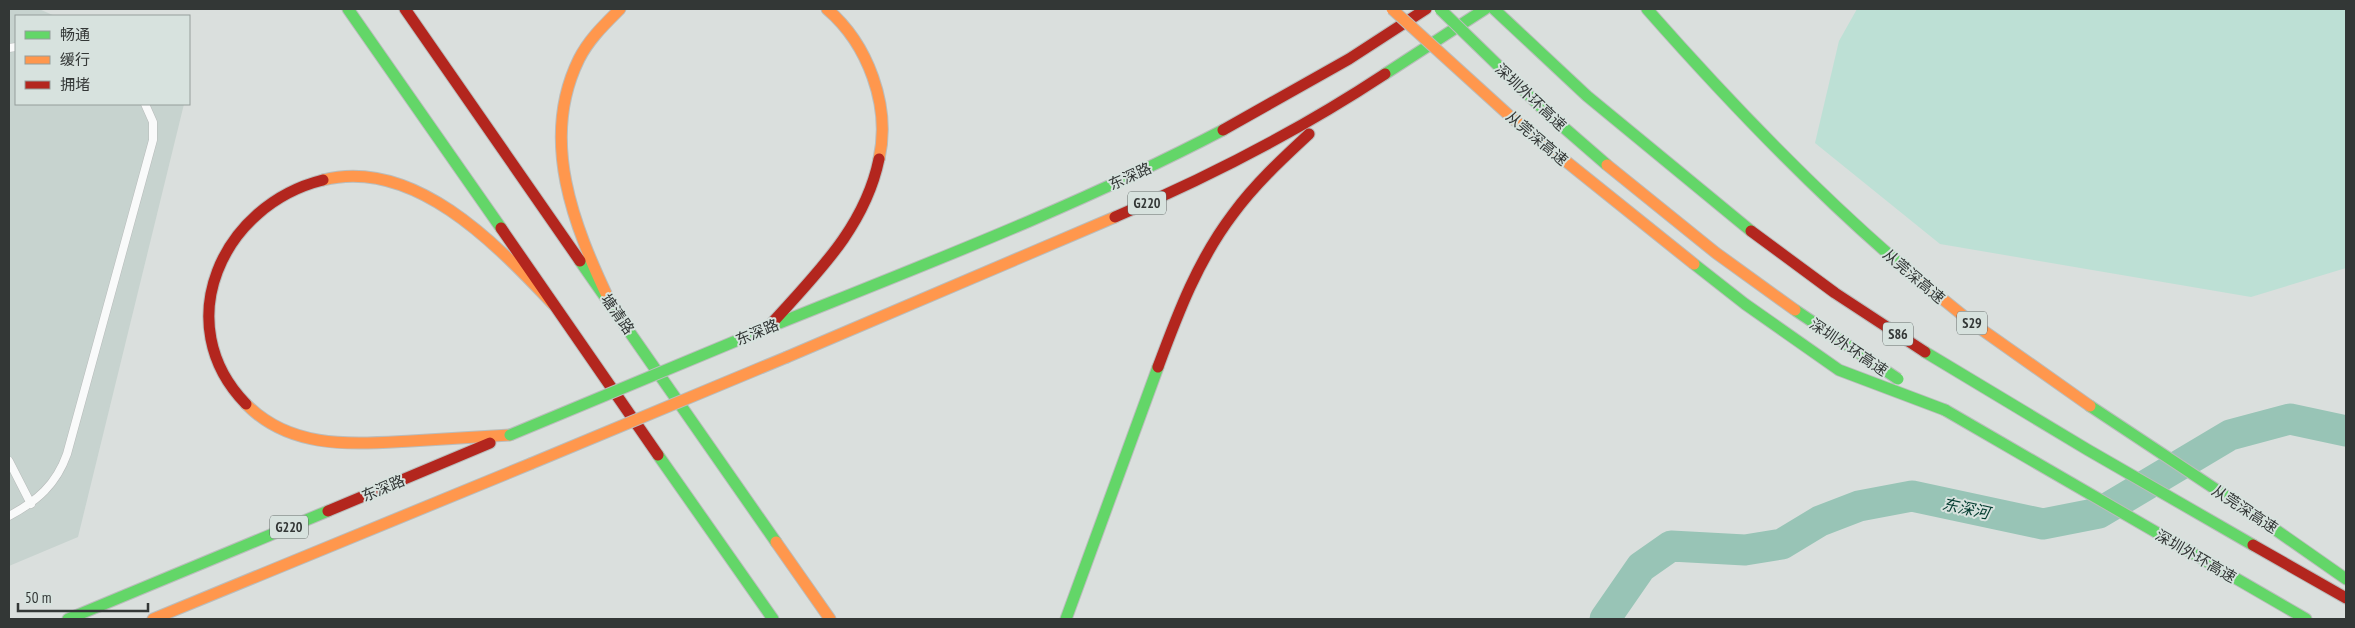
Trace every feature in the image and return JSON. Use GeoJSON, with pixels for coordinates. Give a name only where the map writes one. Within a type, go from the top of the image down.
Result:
{"type":"FeatureCollection","features":[{"type":"Feature","properties":{"kind":"main road"},"geometry":{"type":"LineString","coordinates":[[348,9],[773,619]]}},
{"type":"Feature","properties":{"kind":"main road","name":"塘清路"},"geometry":{"type":"LineString","coordinates":[[405,9],[830,619]]}},
{"type":"Feature","properties":{"kind":"main road"},"geometry":{"type":"LineString","coordinates":[[610,302],[579,233],[561,160],[560,135],[562,109],[577,60],[608,18],[620,9]]}},
{"type":"Feature","properties":{"kind":"main road"},"geometry":{"type":"LineString","coordinates":[[767,328],[829,258],[862,214],[874,188],[881,153],[882,117],[865,57],[853,35],[826,9]]}},
{"type":"Feature","properties":{"kind":"main road","name":"从莞深高速"},"geometry":{"type":"LineString","coordinates":[[1392,9],[1512,118],[1568,165],[1745,304],[1839,370],[1946,410]]}},
{"type":"Feature","properties":{"kind":"main road","name":"东深路"},"geometry":{"type":"LineString","coordinates":[[68,619],[1034,219],[1172,157],[1285,98],[1341,65],[1426,9]]}},
{"type":"Feature","properties":{"kind":"main road","name":"深圳外环高速"},"geometry":{"type":"LineString","coordinates":[[1440,9],[1558,123],[1691,234],[1844,345],[1946,410],[2134,521],[2306,619]]}},
{"type":"Feature","properties":{"kind":"main road","name":"东深路"},"geometry":{"type":"LineString","coordinates":[[153,619],[787,357],[1144,205],[1254,152],[1348,99],[1484,9]]}},
{"type":"Feature","properties":{"kind":"main road","name":"S86"},"geometry":{"type":"LineString","coordinates":[[1494,9],[1567,79],[1627,131],[1746,226],[1832,290],[1928,353],[2082,446],[2346,598]]}},
{"type":"Feature","properties":{"kind":"main road","name":"从莞深高速"},"geometry":{"type":"LineString","coordinates":[[1647,9],[1696,65],[1796,169],[1912,275],[1972,323],[2043,373],[2163,455],[2292,539],[2346,578]]}},
{"type":"Feature","properties":{"kind":"main road"},"geometry":{"type":"LineString","coordinates":[[1066,619],[1180,308],[1198,270],[1241,203],[1270,170],[1348,99]]}},
{"type":"Feature","properties":{"kind":"main road"},"geometry":{"type":"LineString","coordinates":[[510,435],[365,444],[302,438],[276,427],[252,410],[232,387],[219,360],[211,334],[209,302],[215,271],[232,241],[254,216],[284,193],[318,180],[351,174],[387,179],[413,189],[443,207],[503,251],[553,304]]}},
{"type":"Feature","properties":{"kind":"lane"},"geometry":{"type":"LineString","coordinates":[[9,516],[41,496],[57,477],[67,454],[153,140],[153,122],[145,105]]}},
{"type":"Feature","properties":{"kind":"lane"},"geometry":{"type":"LineString","coordinates":[[9,461],[31,504]]}},
{"type":"Feature","properties":{"kind":"shaded area"},"geometry":{"type":"Polygon","coordinates":[[[9,9],[39,9],[53,15],[15,15],[15,105],[184,105],[78,537],[9,566],[9,9]]]}},
{"type":"Feature","properties":{"kind":"green space"},"geometry":{"type":"Polygon","coordinates":[[[1857,9],[2346,9],[2346,268],[2251,297],[1940,244],[1815,143],[1839,41],[1857,9]]]}},
{"type":"Feature","properties":{"kind":"waterway","name":"东深河"},"geometry":{"type":"LineString","coordinates":[[1605,619],[1641,567],[1671,546],[1745,550],[1782,544],[1820,521],[1859,506],[1912,496],[2043,524],[2099,513],[2230,435],[2290,419],[2346,431]]}},
{"type":"Feature","properties":{"kind":"traffic: fast"},"geometry":{"type":"LineString","coordinates":[[348,9],[501,228]]}},
{"type":"Feature","properties":{"kind":"traffic: fast"},"geometry":{"type":"LineString","coordinates":[[1440,9],[1546,112],[1607,165]]}},
{"type":"Feature","properties":{"kind":"traffic: fast"},"geometry":{"type":"LineString","coordinates":[[1385,74],[1485,9]]}},
{"type":"Feature","properties":{"kind":"traffic: fast"},"geometry":{"type":"LineString","coordinates":[[1494,9],[1587,96],[1751,231]]}},
{"type":"Feature","properties":{"kind":"traffic: fast"},"geometry":{"type":"LineString","coordinates":[[1647,9],[1773,145],[1873,241],[1908,271]]}},
{"type":"Feature","properties":{"kind":"traffic: fast"},"geometry":{"type":"LineString","coordinates":[[767,328],[998,235],[1111,185],[1223,130]]}},
{"type":"Feature","properties":{"kind":"traffic: fast"},"geometry":{"type":"LineString","coordinates":[[580,261],[776,542]]}},
{"type":"Feature","properties":{"kind":"traffic: fast"},"geometry":{"type":"LineString","coordinates":[[1694,264],[1745,304],[1839,370],[1945,410]]}},
{"type":"Feature","properties":{"kind":"traffic: fast"},"geometry":{"type":"LineString","coordinates":[[1795,310],[1898,379]]}},
{"type":"Feature","properties":{"kind":"traffic: fast"},"geometry":{"type":"LineString","coordinates":[[510,435],[767,328]]}},
{"type":"Feature","properties":{"kind":"traffic: fast"},"geometry":{"type":"LineString","coordinates":[[1925,352],[2088,450],[2253,545]]}},
{"type":"Feature","properties":{"kind":"traffic: fast"},"geometry":{"type":"LineString","coordinates":[[1066,619],[1158,367]]}},
{"type":"Feature","properties":{"kind":"traffic: fast"},"geometry":{"type":"LineString","coordinates":[[2090,406],[2253,514],[2346,579]]}},
{"type":"Feature","properties":{"kind":"traffic: fast"},"geometry":{"type":"LineString","coordinates":[[1945,410],[2306,619]]}},
{"type":"Feature","properties":{"kind":"traffic: fast"},"geometry":{"type":"LineString","coordinates":[[658,455],[773,619]]}},
{"type":"Feature","properties":{"kind":"traffic: fast"},"geometry":{"type":"LineString","coordinates":[[68,619],[328,511]]}},
{"type":"Feature","properties":{"kind":"traffic: slow"},"geometry":{"type":"LineString","coordinates":[[610,302],[584,243],[574,213],[566,182],[562,151],[562,120],[567,90],[579,59],[592,38],[620,9]]}},
{"type":"Feature","properties":{"kind":"traffic: slow"},"geometry":{"type":"LineString","coordinates":[[827,9],[854,40],[865,58],[873,77],[879,97],[882,118],[882,139],[879,159]]}},
{"type":"Feature","properties":{"kind":"traffic: slow"},"geometry":{"type":"LineString","coordinates":[[1392,9],[1512,118],[1694,264]]}},
{"type":"Feature","properties":{"kind":"traffic: slow"},"geometry":{"type":"LineString","coordinates":[[1607,165],[1716,253],[1795,310]]}},
{"type":"Feature","properties":{"kind":"traffic: slow"},"geometry":{"type":"LineString","coordinates":[[323,180],[357,176],[389,181],[421,193],[451,211],[479,232],[506,256],[553,304]]}},
{"type":"Feature","properties":{"kind":"traffic: slow"},"geometry":{"type":"LineString","coordinates":[[787,357],[1115,217]]}},
{"type":"Feature","properties":{"kind":"traffic: slow"},"geometry":{"type":"LineString","coordinates":[[1908,271],[1971,322],[2090,406]]}},
{"type":"Feature","properties":{"kind":"traffic: slow"},"geometry":{"type":"LineString","coordinates":[[530,464],[787,357]]}},
{"type":"Feature","properties":{"kind":"traffic: slow"},"geometry":{"type":"LineString","coordinates":[[246,404],[264,419],[282,430],[302,437],[323,441],[367,443],[510,435]]}},
{"type":"Feature","properties":{"kind":"traffic: slow"},"geometry":{"type":"LineString","coordinates":[[153,619],[530,464]]}},
{"type":"Feature","properties":{"kind":"traffic: slow"},"geometry":{"type":"LineString","coordinates":[[776,542],[830,619]]}},
{"type":"Feature","properties":{"kind":"traffic: jam"},"geometry":{"type":"LineString","coordinates":[[405,9],[580,261]]}},
{"type":"Feature","properties":{"kind":"traffic: jam"},"geometry":{"type":"LineString","coordinates":[[1223,130],[1349,59],[1426,9]]}},
{"type":"Feature","properties":{"kind":"traffic: jam"},"geometry":{"type":"LineString","coordinates":[[1115,217],[1185,186],[1253,152],[1353,95],[1385,74]]}},
{"type":"Feature","properties":{"kind":"traffic: jam"},"geometry":{"type":"LineString","coordinates":[[1158,367],[1173,327],[1209,250],[1241,203],[1279,162],[1309,134]]}},
{"type":"Feature","properties":{"kind":"traffic: jam"},"geometry":{"type":"LineString","coordinates":[[772,323],[822,267],[851,228],[872,184],[879,159]]}},
{"type":"Feature","properties":{"kind":"traffic: jam"},"geometry":{"type":"LineString","coordinates":[[246,404],[223,372],[211,339],[209,305],[217,271],[234,241],[257,214],[287,194],[323,180]]}},
{"type":"Feature","properties":{"kind":"traffic: jam"},"geometry":{"type":"LineString","coordinates":[[501,228],[658,455]]}},
{"type":"Feature","properties":{"kind":"traffic: jam"},"geometry":{"type":"LineString","coordinates":[[1751,231],[1835,293],[1925,352]]}},
{"type":"Feature","properties":{"kind":"traffic: jam"},"geometry":{"type":"LineString","coordinates":[[328,511],[490,443]]}},
{"type":"Feature","properties":{"kind":"traffic: jam"},"geometry":{"type":"LineString","coordinates":[[2253,545],[2346,598]]}}]}
